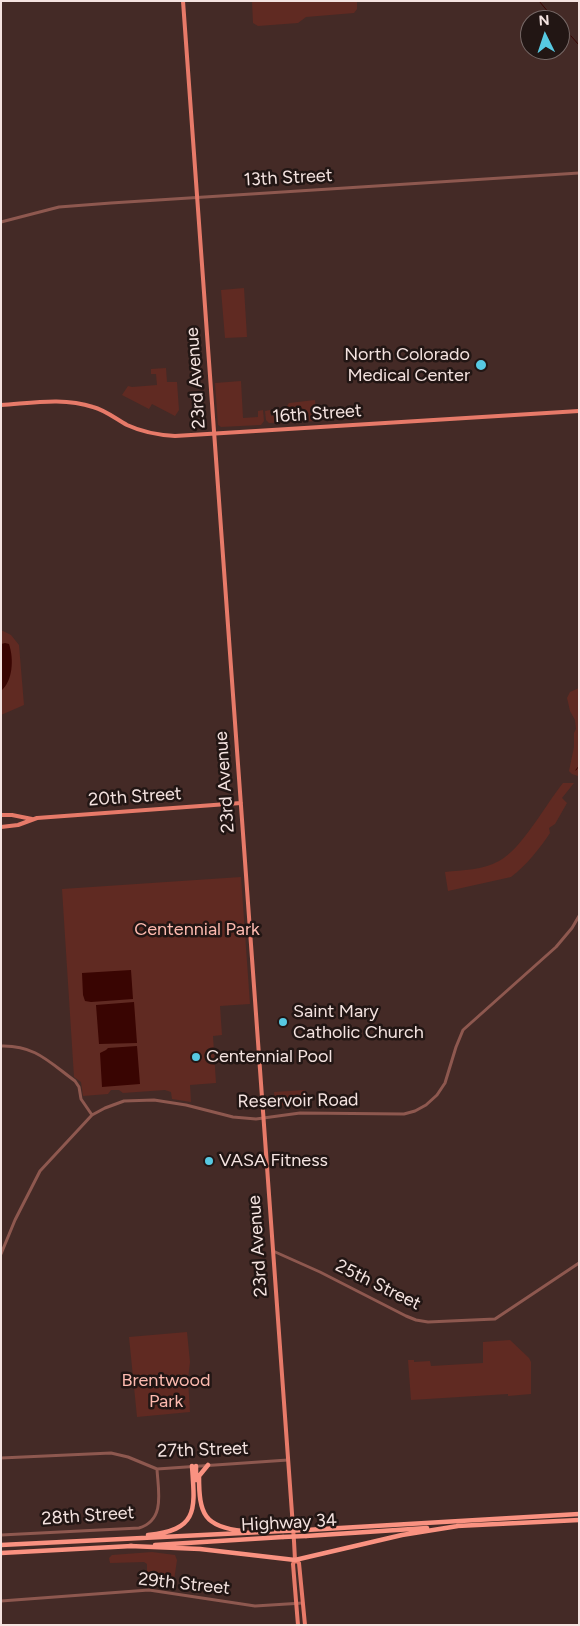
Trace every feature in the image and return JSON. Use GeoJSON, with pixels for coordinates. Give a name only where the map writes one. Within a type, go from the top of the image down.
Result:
{"type":"FeatureCollection","features":[{"type":"Feature","properties":{"kind":"highway"},"geometry":{"type":"LineString","coordinates":[[199,1491],[199,1474],[208,1465]]}},
{"type":"Feature","properties":{"kind":"highway"},"geometry":{"type":"LineString","coordinates":[[194,1466],[206,1517],[214,1525],[256,1532]]}},
{"type":"Feature","properties":{"kind":"highway"},"geometry":{"type":"LineString","coordinates":[[135,1538],[142,1535],[171,1532],[188,1520],[194,1504],[194,1466]]}},
{"type":"Feature","properties":{"kind":"highway","name":"Highway 34"},"geometry":{"type":"LineString","coordinates":[[1,1553],[130,1546],[282,1534],[306,1530],[579,1514]]}},
{"type":"Feature","properties":{"kind":"highway","name":"Highway 34"},"geometry":{"type":"LineString","coordinates":[[1,1545],[256,1532],[306,1536],[579,1520]]}},
{"type":"Feature","properties":{"kind":"highway"},"geometry":{"type":"LineString","coordinates":[[130,1546],[200,1549],[295,1560],[402,1535],[458,1526]]}},
{"type":"Feature","properties":{"kind":"main road","name":"23rd Avenue"},"geometry":{"type":"LineString","coordinates":[[183,1],[288,1460],[298,1625]]}},
{"type":"Feature","properties":{"kind":"main road","name":"16th Street"},"geometry":{"type":"LineString","coordinates":[[1,405],[35,402],[75,402],[102,410],[127,425],[148,433],[175,436],[579,411]]}},
{"type":"Feature","properties":{"kind":"main road","name":"20th Street"},"geometry":{"type":"LineString","coordinates":[[1,815],[32,819],[240,803]]}},
{"type":"Feature","properties":{"kind":"main road","name":"20th Street"},"geometry":{"type":"LineString","coordinates":[[1,827],[18,825],[32,819]]}},
{"type":"Feature","properties":{"kind":"main road","name":"23rd Avenue"},"geometry":{"type":"LineString","coordinates":[[295,1560],[299,1563],[305,1625]]}},
{"type":"Feature","properties":{"kind":"street","name":"13th Street"},"geometry":{"type":"LineString","coordinates":[[1,222],[59,207],[579,173]]}},
{"type":"Feature","properties":{"kind":"street","name":"Reservoir Road"},"geometry":{"type":"LineString","coordinates":[[1,1254],[18,1213],[40,1171],[92,1115],[124,1100],[154,1100],[186,1105],[233,1117],[263,1119],[296,1113],[404,1114],[415,1111],[437,1095],[445,1083],[463,1030],[556,947],[572,928],[579,916]]}},
{"type":"Feature","properties":{"kind":"street"},"geometry":{"type":"LineString","coordinates":[[1,1046],[20,1046],[31,1050],[75,1081],[79,1087],[81,1099],[92,1115]]}},
{"type":"Feature","properties":{"kind":"street","name":"25th Street"},"geometry":{"type":"LineString","coordinates":[[272,1251],[320,1272],[416,1320],[428,1322],[494,1319],[579,1263]]}},
{"type":"Feature","properties":{"kind":"street","name":"27th Street"},"geometry":{"type":"LineString","coordinates":[[1,1458],[110,1453],[128,1457],[156,1469],[288,1460]]}},
{"type":"Feature","properties":{"kind":"street","name":"28th Street"},"geometry":{"type":"LineString","coordinates":[[1,1535],[139,1528],[145,1526],[155,1517],[159,1506],[156,1469]]}},
{"type":"Feature","properties":{"kind":"street","name":"29th Street"},"geometry":{"type":"LineString","coordinates":[[1,1601],[149,1590],[252,1606],[304,1603]]}},
{"type":"Feature","properties":{"kind":"green space"},"geometry":{"type":"Polygon","coordinates":[[[252,1],[357,1],[357,9],[354,13],[306,17],[298,23],[258,26],[253,23],[252,1]]]}},
{"type":"Feature","properties":{"kind":"green space"},"geometry":{"type":"Polygon","coordinates":[[[244,288],[247,337],[225,338],[221,290],[244,288]]]}},
{"type":"Feature","properties":{"kind":"green space"},"geometry":{"type":"Polygon","coordinates":[[[166,368],[167,382],[177,382],[179,410],[175,416],[152,404],[149,409],[122,395],[128,386],[157,385],[156,374],[151,374],[151,369],[166,368]]]}},
{"type":"Feature","properties":{"kind":"green space"},"geometry":{"type":"Polygon","coordinates":[[[241,381],[243,418],[258,417],[258,411],[263,410],[264,421],[261,425],[221,427],[218,425],[215,383],[241,381]]]}},
{"type":"Feature","properties":{"kind":"green space"},"geometry":{"type":"Polygon","coordinates":[[[315,400],[316,421],[269,423],[266,420],[265,411],[270,410],[271,416],[285,415],[285,409],[289,403],[315,400]]]}},
{"type":"Feature","properties":{"kind":"green space"},"geometry":{"type":"Polygon","coordinates":[[[1,630],[11,635],[19,645],[24,705],[1,715],[1,630]]]}},
{"type":"Feature","properties":{"kind":"green space"},"geometry":{"type":"Polygon","coordinates":[[[579,688],[578,776],[569,771],[576,729],[575,720],[570,711],[567,698],[570,692],[579,688]]]}},
{"type":"Feature","properties":{"kind":"green space"},"geometry":{"type":"Polygon","coordinates":[[[563,783],[574,783],[562,798],[567,803],[555,824],[549,828],[550,833],[546,839],[522,868],[511,877],[448,891],[445,872],[486,866],[499,861],[507,855],[524,837],[563,783]]]}},
{"type":"Feature","properties":{"kind":"green space","name":"Centennial Park"},"geometry":{"type":"Polygon","coordinates":[[[241,877],[250,1004],[220,1006],[222,1035],[213,1036],[216,1083],[190,1085],[191,1102],[172,1099],[171,1092],[165,1090],[123,1093],[119,1090],[111,1090],[108,1094],[83,1096],[81,1082],[74,1077],[62,889],[241,877]]]}},
{"type":"Feature","properties":{"kind":"green space"},"geometry":{"type":"Polygon","coordinates":[[[305,1090],[305,1104],[275,1106],[274,1092],[305,1090]]]}},
{"type":"Feature","properties":{"kind":"green space","name":"Brentwood Park"},"geometry":{"type":"Polygon","coordinates":[[[187,1332],[190,1362],[188,1379],[190,1412],[137,1417],[129,1337],[187,1332]]]}},
{"type":"Feature","properties":{"kind":"green space"},"geometry":{"type":"Polygon","coordinates":[[[510,1340],[531,1362],[531,1394],[411,1400],[408,1360],[414,1360],[414,1362],[430,1361],[431,1366],[483,1363],[483,1342],[510,1340]]]}},
{"type":"Feature","properties":{"kind":"green space"},"geometry":{"type":"Polygon","coordinates":[[[152,1552],[175,1555],[177,1560],[173,1587],[147,1585],[147,1564],[144,1562],[110,1563],[109,1558],[112,1555],[152,1552]]]}},
{"type":"Feature","properties":{"kind":"shaded area"},"geometry":{"type":"Polygon","coordinates":[[[1,644],[9,644],[12,663],[8,682],[1,691],[1,644]]]}},
{"type":"Feature","properties":{"kind":"shaded area"},"geometry":{"type":"Polygon","coordinates":[[[131,970],[133,999],[85,1001],[82,973],[131,970]]]}},
{"type":"Feature","properties":{"kind":"shaded area"},"geometry":{"type":"Polygon","coordinates":[[[134,1002],[137,1043],[99,1044],[96,1005],[134,1002]]]}},
{"type":"Feature","properties":{"kind":"shaded area"},"geometry":{"type":"Polygon","coordinates":[[[137,1046],[140,1084],[102,1087],[100,1053],[108,1048],[137,1046]]]}},
{"type":"Feature","properties":{"kind":"waterway"},"geometry":{"type":"LineString","coordinates":[[539,1],[547,10]]}},
{"type":"Feature","properties":{"kind":"waterway"},"geometry":{"type":"LineString","coordinates":[[571,36],[579,45]]}},
{"type":"Feature","properties":{"kind":"waterway"},"geometry":{"type":"LineString","coordinates":[[576,770],[579,766]]}},
{"type":"Feature","properties":{"kind":"place","name":"North Colorado Medical Center"},"geometry":{"type":"Point","coordinates":[481,365]}},
{"type":"Feature","properties":{"kind":"place","name":"Saint Mary Catholic Church"},"geometry":{"type":"Point","coordinates":[283,1022]}},
{"type":"Feature","properties":{"kind":"place","name":"Centennial Pool"},"geometry":{"type":"Point","coordinates":[196,1057]}},
{"type":"Feature","properties":{"kind":"place","name":"VASA Fitness"},"geometry":{"type":"Point","coordinates":[209,1161]}}]}
